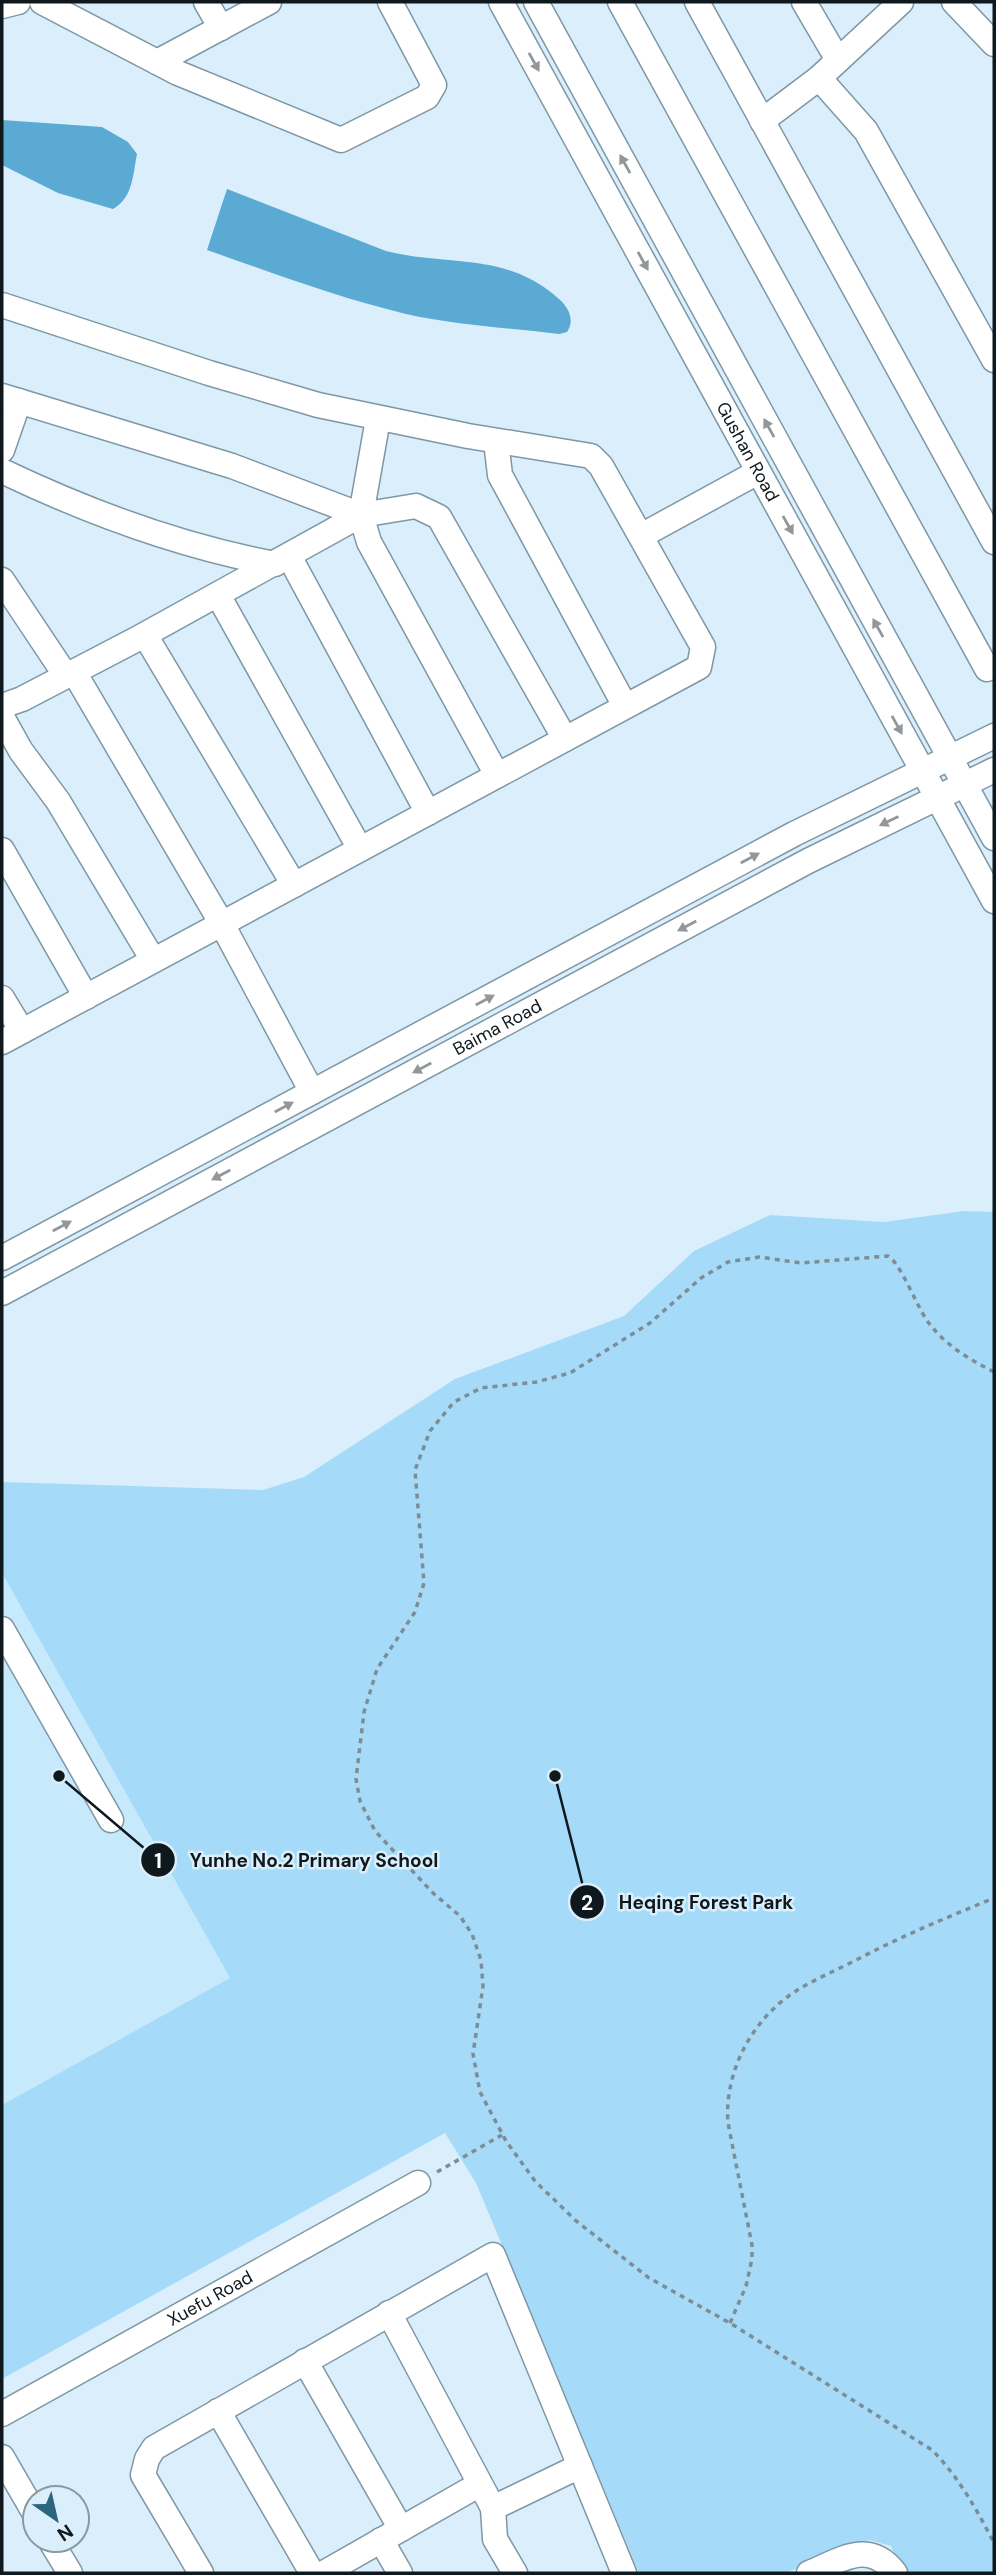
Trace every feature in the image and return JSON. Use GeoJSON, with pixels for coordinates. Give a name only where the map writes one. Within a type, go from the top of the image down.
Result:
{"type":"FeatureCollection","features":[{"type":"Feature","properties":{"kind":"street"},"geometry":{"type":"LineString","coordinates":[[2,6],[18,2]]}},
{"type":"Feature","properties":{"kind":"street"},"geometry":{"type":"LineString","coordinates":[[42,2],[178,73],[341,140],[427,96],[434,85],[390,2]]}},
{"type":"Feature","properties":{"kind":"street"},"geometry":{"type":"LineString","coordinates":[[206,2],[220,28]]}},
{"type":"Feature","properties":{"kind":"street"},"geometry":{"type":"LineString","coordinates":[[157,62],[269,2]]}},
{"type":"Feature","properties":{"kind":"street","name":"Gushan Road"},"geometry":{"type":"LineString","coordinates":[[501,2],[994,901]]}},
{"type":"Feature","properties":{"kind":"street","name":"Gushan Road"},"geometry":{"type":"LineString","coordinates":[[536,2],[994,838]]}},
{"type":"Feature","properties":{"kind":"street"},"geometry":{"type":"LineString","coordinates":[[620,2],[987,669]]}},
{"type":"Feature","properties":{"kind":"street"},"geometry":{"type":"LineString","coordinates":[[697,2],[994,542]]}},
{"type":"Feature","properties":{"kind":"street"},"geometry":{"type":"LineString","coordinates":[[804,2],[838,60]]}},
{"type":"Feature","properties":{"kind":"street"},"geometry":{"type":"LineString","coordinates":[[762,121],[819,78],[901,2]]}},
{"type":"Feature","properties":{"kind":"street"},"geometry":{"type":"LineString","coordinates":[[954,2],[994,44]]}},
{"type":"Feature","properties":{"kind":"street"},"geometry":{"type":"LineString","coordinates":[[819,78],[866,131],[994,360]]}},
{"type":"Feature","properties":{"kind":"street"},"geometry":{"type":"LineString","coordinates":[[2,305],[263,390],[378,419],[591,456],[601,466],[703,648],[699,667],[12,1037],[2,998]]}},
{"type":"Feature","properties":{"kind":"street"},"geometry":{"type":"LineString","coordinates":[[2,450],[10,398],[232,466],[361,515]]}},
{"type":"Feature","properties":{"kind":"street"},"geometry":{"type":"LineString","coordinates":[[378,419],[361,515],[369,542],[497,775]]}},
{"type":"Feature","properties":{"kind":"street"},"geometry":{"type":"LineString","coordinates":[[496,441],[500,475],[625,706]]}},
{"type":"Feature","properties":{"kind":"street"},"geometry":{"type":"LineString","coordinates":[[2,471],[74,504],[150,533],[194,546],[282,560]]}},
{"type":"Feature","properties":{"kind":"street"},"geometry":{"type":"LineString","coordinates":[[641,536],[758,472]]}},
{"type":"Feature","properties":{"kind":"street"},"geometry":{"type":"LineString","coordinates":[[2,706],[145,635],[361,515],[416,506],[439,517],[565,739]]}},
{"type":"Feature","properties":{"kind":"street"},"geometry":{"type":"LineString","coordinates":[[282,560],[428,813]]}},
{"type":"Feature","properties":{"kind":"street"},"geometry":{"type":"LineString","coordinates":[[2,580],[70,674],[222,924],[312,1092]]}},
{"type":"Feature","properties":{"kind":"street"},"geometry":{"type":"LineString","coordinates":[[218,595],[360,849]]}},
{"type":"Feature","properties":{"kind":"street"},"geometry":{"type":"LineString","coordinates":[[145,635],[293,885]]}},
{"type":"Feature","properties":{"kind":"street"},"geometry":{"type":"LineString","coordinates":[[2,717],[21,751],[58,801],[153,960]]}},
{"type":"Feature","properties":{"kind":"street","name":"Baima Road"},"geometry":{"type":"LineString","coordinates":[[2,1258],[794,834],[994,736]]}},
{"type":"Feature","properties":{"kind":"street","name":"Baima Road"},"geometry":{"type":"LineString","coordinates":[[2,1293],[808,861],[994,770]]}},
{"type":"Feature","properties":{"kind":"street"},"geometry":{"type":"LineString","coordinates":[[2,850],[86,997]]}},
{"type":"Feature","properties":{"kind":"street"},"geometry":{"type":"LineString","coordinates":[[2,1629],[8,1655],[111,1820]]}},
{"type":"Feature","properties":{"kind":"street","name":"Xuefu Road"},"geometry":{"type":"LineString","coordinates":[[2,2414],[418,2183]]}},
{"type":"Feature","properties":{"kind":"street"},"geometry":{"type":"LineString","coordinates":[[201,2573],[143,2474],[147,2459],[160,2444],[493,2255],[624,2573]]}},
{"type":"Feature","properties":{"kind":"street"},"geometry":{"type":"LineString","coordinates":[[389,2314],[493,2508],[495,2539],[515,2573]]}},
{"type":"Feature","properties":{"kind":"street"},"geometry":{"type":"LineString","coordinates":[[305,2361],[391,2535],[400,2573]]}},
{"type":"Feature","properties":{"kind":"street"},"geometry":{"type":"LineString","coordinates":[[218,2411],[312,2573]]}},
{"type":"Feature","properties":{"kind":"street"},"geometry":{"type":"LineString","coordinates":[[2,2457],[21,2490]]}},
{"type":"Feature","properties":{"kind":"street"},"geometry":{"type":"LineString","coordinates":[[493,2508],[580,2466]]}},
{"type":"Feature","properties":{"kind":"street"},"geometry":{"type":"LineString","coordinates":[[324,2573],[480,2484]]}},
{"type":"Feature","properties":{"kind":"street"},"geometry":{"type":"LineString","coordinates":[[59,2554],[70,2573]]}},
{"type":"Feature","properties":{"kind":"street"},"geometry":{"type":"LineString","coordinates":[[809,2573],[849,2556],[863,2554],[883,2560],[895,2573]]}},
{"type":"Feature","properties":{"kind":"path"},"geometry":{"type":"LineString","coordinates":[[994,1372],[965,1357],[937,1334],[911,1294],[897,1263],[888,1256],[801,1262],[747,1258],[716,1267],[650,1323],[570,1373],[537,1382],[481,1388],[454,1402],[430,1431],[420,1452],[414,1476],[424,1583],[415,1612],[377,1669],[364,1712],[356,1779],[360,1801],[375,1831],[433,1893],[460,1916],[472,1934],[481,1960],[483,1986],[473,2054],[474,2067],[485,2105],[502,2135],[535,2181],[592,2235],[649,2278],[730,2323],[932,2450],[943,2461],[969,2499],[994,2543]]}},
{"type":"Feature","properties":{"kind":"path"},"geometry":{"type":"LineString","coordinates":[[730,2323],[746,2286],[752,2259],[750,2231],[727,2114],[728,2089],[739,2057],[758,2027],[795,1992],[903,1936],[994,1898]]}},
{"type":"Feature","properties":{"kind":"path"},"geometry":{"type":"LineString","coordinates":[[418,2183],[502,2135]]}},
{"type":"Feature","properties":{"kind":"shaded area"},"geometry":{"type":"Polygon","coordinates":[[[2,120],[102,127],[128,142],[137,154],[131,185],[125,199],[113,209],[58,193],[2,165],[2,120]]]}},
{"type":"Feature","properties":{"kind":"shaded area"},"geometry":{"type":"Polygon","coordinates":[[[227,189],[386,251],[476,263],[518,274],[539,284],[559,299],[570,314],[571,323],[567,332],[559,334],[425,318],[331,293],[207,250],[227,189]]]}},
{"type":"Feature","properties":{"kind":"shaded area"},"geometry":{"type":"Polygon","coordinates":[[[964,1211],[994,1212],[994,2573],[902,2573],[891,2546],[869,2540],[785,2573],[639,2573],[476,2183],[445,2133],[2,2379],[2,2105],[230,1978],[2,1573],[2,1482],[263,1490],[304,1477],[455,1379],[624,1316],[694,1251],[770,1215],[884,1222],[964,1211]]]}},
{"type":"Feature","properties":{"kind":"shaded area"},"geometry":{"type":"Polygon","coordinates":[[[2,1573],[230,1978],[2,2105],[2,1573]]]}},
{"type":"Feature","properties":{"kind":"place","name":"Yunhe No.2 Primary School"},"geometry":{"type":"Point","coordinates":[59,1776]}},
{"type":"Feature","properties":{"kind":"place","name":"Heqing Forest Park"},"geometry":{"type":"Point","coordinates":[555,1776]}}]}
